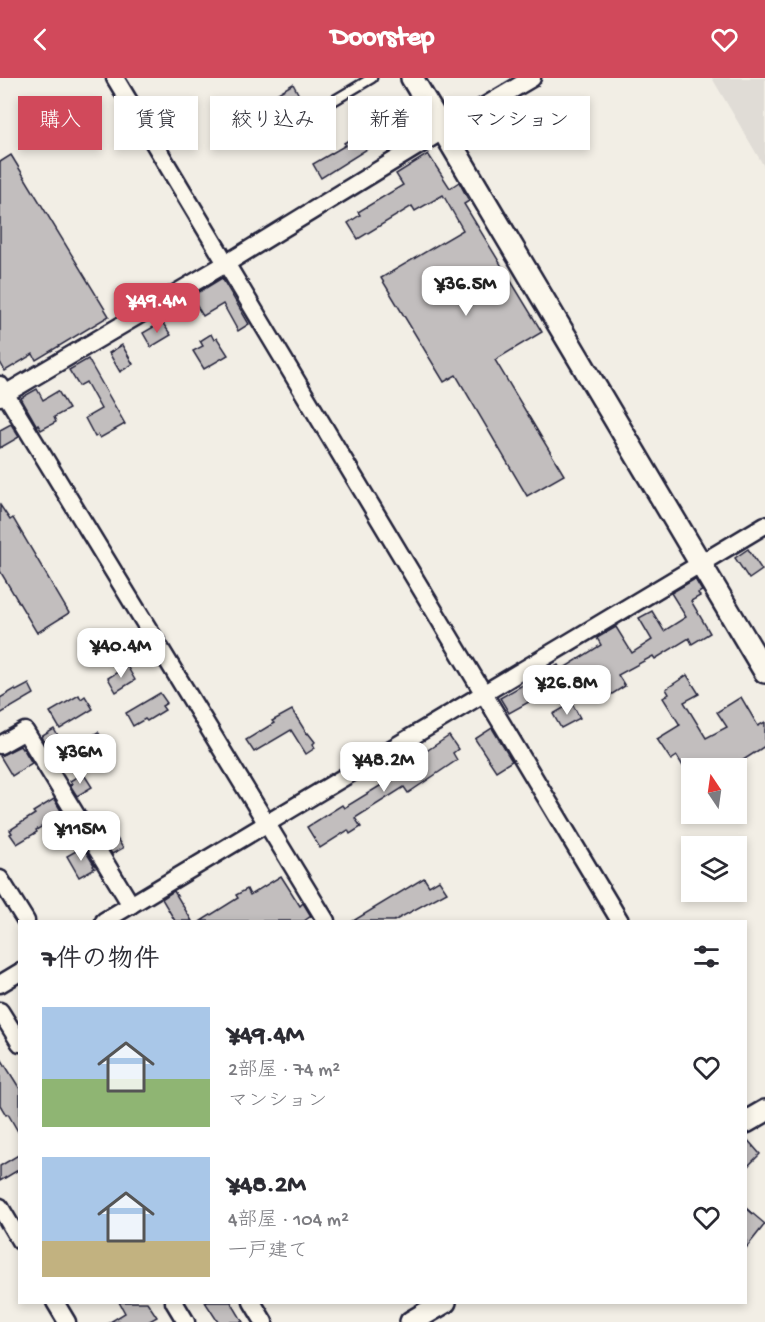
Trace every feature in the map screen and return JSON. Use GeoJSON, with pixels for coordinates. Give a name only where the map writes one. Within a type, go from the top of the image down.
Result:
{"type":"FeatureCollection","features":[{"type":"Feature","properties":{"kind":"street"},"geometry":{"type":"LineString","coordinates":[[115,78],[619,920]]}},
{"type":"Feature","properties":{"kind":"street"},"geometry":{"type":"LineString","coordinates":[[325,920],[2,392],[227,263],[444,130],[412,78]]}},
{"type":"Feature","properties":{"kind":"street"},"geometry":{"type":"LineString","coordinates":[[502,96],[532,78]]}},
{"type":"Feature","properties":{"kind":"street"},"geometry":{"type":"LineString","coordinates":[[456,150],[765,672]]}},
{"type":"Feature","properties":{"kind":"street"},"geometry":{"type":"LineString","coordinates":[[106,920],[765,525]]}},
{"type":"Feature","properties":{"kind":"street"},"geometry":{"type":"LineString","coordinates":[[0,745],[25,731],[131,905]]}},
{"type":"Feature","properties":{"kind":"street"},"geometry":{"type":"LineString","coordinates":[[0,879],[25,920]]}},
{"type":"Feature","properties":{"kind":"street"},"geometry":{"type":"LineString","coordinates":[[0,984],[18,973]]}},
{"type":"Feature","properties":{"kind":"street"},"geometry":{"type":"LineString","coordinates":[[0,1011],[18,1040]]}},
{"type":"Feature","properties":{"kind":"street"},"geometry":{"type":"LineString","coordinates":[[747,1121],[765,1111]]}},
{"type":"Feature","properties":{"kind":"street"},"geometry":{"type":"LineString","coordinates":[[0,1208],[18,1238]]}},
{"type":"Feature","properties":{"kind":"street"},"geometry":{"type":"LineString","coordinates":[[175,1304],[186,1322]]}},
{"type":"Feature","properties":{"kind":"street"},"geometry":{"type":"LineString","coordinates":[[253,1304],[264,1322]]}},
{"type":"Feature","properties":{"kind":"street"},"geometry":{"type":"LineString","coordinates":[[411,1322],[442,1304]]}},
{"type":"Feature","properties":{"kind":"lane"},"geometry":{"type":"LineString","coordinates":[[336,99],[372,78]]}},
{"type":"Feature","properties":{"kind":"shaded area"},"geometry":{"type":"Polygon","coordinates":[[[712,78],[765,78],[765,168],[712,78]]]}},
{"type":"Feature","properties":{"kind":"building"},"geometry":{"type":"Polygon","coordinates":[[[293,84],[299,96],[273,96],[293,84]]]}},
{"type":"Feature","properties":{"kind":"building"},"geometry":{"type":"Polygon","coordinates":[[[348,140],[348,150],[366,150],[321,178],[313,164],[346,145],[344,143],[348,140]]]}},
{"type":"Feature","properties":{"kind":"building"},"geometry":{"type":"Polygon","coordinates":[[[428,154],[450,188],[459,182],[469,201],[464,204],[542,332],[495,360],[564,475],[527,496],[456,375],[444,382],[381,278],[463,230],[443,195],[415,211],[412,206],[358,239],[348,223],[360,215],[358,212],[403,185],[396,174],[428,154]]]}},
{"type":"Feature","properties":{"kind":"building"},"geometry":{"type":"Polygon","coordinates":[[[11,155],[109,316],[36,360],[33,354],[5,371],[0,362],[0,162],[11,155]]]}},
{"type":"Feature","properties":{"kind":"building"},"geometry":{"type":"Polygon","coordinates":[[[222,278],[249,324],[238,331],[223,304],[203,316],[191,297],[222,278]]]}},
{"type":"Feature","properties":{"kind":"building"},"geometry":{"type":"Polygon","coordinates":[[[162,322],[171,335],[151,347],[143,333],[162,322]]]}},
{"type":"Feature","properties":{"kind":"building"},"geometry":{"type":"Polygon","coordinates":[[[211,334],[214,340],[217,338],[228,355],[204,369],[193,351],[203,346],[200,341],[211,334]]]}},
{"type":"Feature","properties":{"kind":"building"},"geometry":{"type":"Polygon","coordinates":[[[122,345],[133,364],[120,372],[109,353],[122,345]]]}},
{"type":"Feature","properties":{"kind":"building"},"geometry":{"type":"Polygon","coordinates":[[[88,359],[125,424],[100,438],[98,435],[95,437],[85,418],[101,409],[86,382],[79,386],[69,370],[88,359]]]}},
{"type":"Feature","properties":{"kind":"building"},"geometry":{"type":"Polygon","coordinates":[[[37,389],[43,400],[58,391],[69,409],[54,417],[56,422],[41,430],[21,398],[37,389]]]}},
{"type":"Feature","properties":{"kind":"building"},"geometry":{"type":"Polygon","coordinates":[[[11,424],[19,437],[0,448],[0,430],[11,424]]]}},
{"type":"Feature","properties":{"kind":"building"},"geometry":{"type":"Polygon","coordinates":[[[0,505],[10,520],[13,518],[69,613],[37,633],[0,571],[0,505]]]}},
{"type":"Feature","properties":{"kind":"building"},"geometry":{"type":"Polygon","coordinates":[[[748,549],[762,570],[749,579],[735,558],[748,549]]]}},
{"type":"Feature","properties":{"kind":"building"},"geometry":{"type":"Polygon","coordinates":[[[695,579],[702,591],[698,593],[700,596],[691,601],[710,633],[692,644],[689,638],[655,659],[653,656],[618,675],[625,686],[609,696],[593,671],[585,676],[584,673],[559,687],[557,682],[534,695],[536,698],[509,713],[500,698],[558,665],[561,670],[601,645],[597,638],[616,627],[632,653],[652,640],[639,618],[652,611],[664,631],[686,617],[671,593],[695,579]]]}},
{"type":"Feature","properties":{"kind":"building"},"geometry":{"type":"Polygon","coordinates":[[[127,666],[135,680],[116,692],[108,678],[127,666]]]}},
{"type":"Feature","properties":{"kind":"building"},"geometry":{"type":"Polygon","coordinates":[[[687,675],[699,694],[684,702],[706,738],[727,727],[717,712],[741,697],[758,726],[765,722],[765,746],[746,758],[681,758],[681,763],[677,756],[671,760],[657,739],[680,725],[663,698],[669,694],[666,689],[687,675]]]}},
{"type":"Feature","properties":{"kind":"building"},"geometry":{"type":"Polygon","coordinates":[[[29,684],[34,694],[0,714],[0,698],[29,684]]]}},
{"type":"Feature","properties":{"kind":"building"},"geometry":{"type":"Polygon","coordinates":[[[160,693],[167,703],[162,706],[165,710],[133,726],[126,713],[160,693]]]}},
{"type":"Feature","properties":{"kind":"building"},"geometry":{"type":"Polygon","coordinates":[[[79,695],[81,699],[85,696],[93,709],[60,729],[50,712],[79,695]]]}},
{"type":"Feature","properties":{"kind":"building"},"geometry":{"type":"Polygon","coordinates":[[[572,703],[580,718],[561,728],[553,714],[572,703]]]}},
{"type":"Feature","properties":{"kind":"building"},"geometry":{"type":"Polygon","coordinates":[[[292,710],[307,734],[315,742],[313,744],[315,748],[306,754],[291,730],[254,752],[246,740],[292,710]]]}},
{"type":"Feature","properties":{"kind":"building"},"geometry":{"type":"Polygon","coordinates":[[[492,728],[512,761],[496,771],[475,739],[492,728]]]}},
{"type":"Feature","properties":{"kind":"building"},"geometry":{"type":"Polygon","coordinates":[[[54,729],[60,740],[49,750],[41,737],[54,729]]]}},
{"type":"Feature","properties":{"kind":"building"},"geometry":{"type":"Polygon","coordinates":[[[98,732],[106,745],[86,757],[79,744],[98,732]]]}},
{"type":"Feature","properties":{"kind":"building"},"geometry":{"type":"Polygon","coordinates":[[[449,736],[458,749],[453,753],[457,760],[408,793],[404,787],[355,818],[361,827],[350,834],[348,830],[320,848],[307,827],[342,805],[344,808],[388,781],[417,761],[416,758],[449,736]]]}},
{"type":"Feature","properties":{"kind":"building"},"geometry":{"type":"Polygon","coordinates":[[[20,746],[32,763],[12,776],[0,756],[20,746]]]}},
{"type":"Feature","properties":{"kind":"building"},"geometry":{"type":"Polygon","coordinates":[[[83,773],[92,787],[77,796],[70,781],[83,773]]]}},
{"type":"Feature","properties":{"kind":"building"},"geometry":{"type":"Polygon","coordinates":[[[54,799],[63,814],[17,844],[10,830],[54,799]]]}},
{"type":"Feature","properties":{"kind":"building"},"geometry":{"type":"Polygon","coordinates":[[[114,834],[123,848],[112,854],[104,840],[114,834]]]}},
{"type":"Feature","properties":{"kind":"building"},"geometry":{"type":"Polygon","coordinates":[[[83,847],[95,868],[79,877],[67,856],[83,847]]]}},
{"type":"Feature","properties":{"kind":"building"},"geometry":{"type":"Polygon","coordinates":[[[281,876],[300,906],[303,903],[311,916],[305,920],[203,920],[238,898],[236,895],[247,889],[250,895],[281,876]]]}},
{"type":"Feature","properties":{"kind":"building"},"geometry":{"type":"Polygon","coordinates":[[[424,878],[429,886],[439,880],[447,892],[396,920],[355,920],[424,878]]]}},
{"type":"Feature","properties":{"kind":"building"},"geometry":{"type":"Polygon","coordinates":[[[174,891],[191,920],[174,920],[162,899],[174,891]]]}},
{"type":"Feature","properties":{"kind":"building"},"geometry":{"type":"Polygon","coordinates":[[[0,1057],[18,1086],[18,1132],[0,1105],[0,1057]]]}},
{"type":"Feature","properties":{"kind":"building"},"geometry":{"type":"Polygon","coordinates":[[[747,1139],[760,1154],[747,1167],[747,1139]]]}},
{"type":"Feature","properties":{"kind":"building"},"geometry":{"type":"Polygon","coordinates":[[[18,1155],[18,1170],[0,1181],[0,1166],[18,1155]]]}},
{"type":"Feature","properties":{"kind":"building"},"geometry":{"type":"Polygon","coordinates":[[[747,1209],[765,1224],[747,1247],[747,1209]]]}},
{"type":"Feature","properties":{"kind":"building"},"geometry":{"type":"Polygon","coordinates":[[[120,1304],[148,1304],[157,1317],[148,1322],[110,1322],[125,1313],[120,1304]]]}},
{"type":"Feature","properties":{"kind":"building"},"geometry":{"type":"Polygon","coordinates":[[[206,1304],[232,1304],[243,1322],[218,1322],[206,1304]]]}}]}
